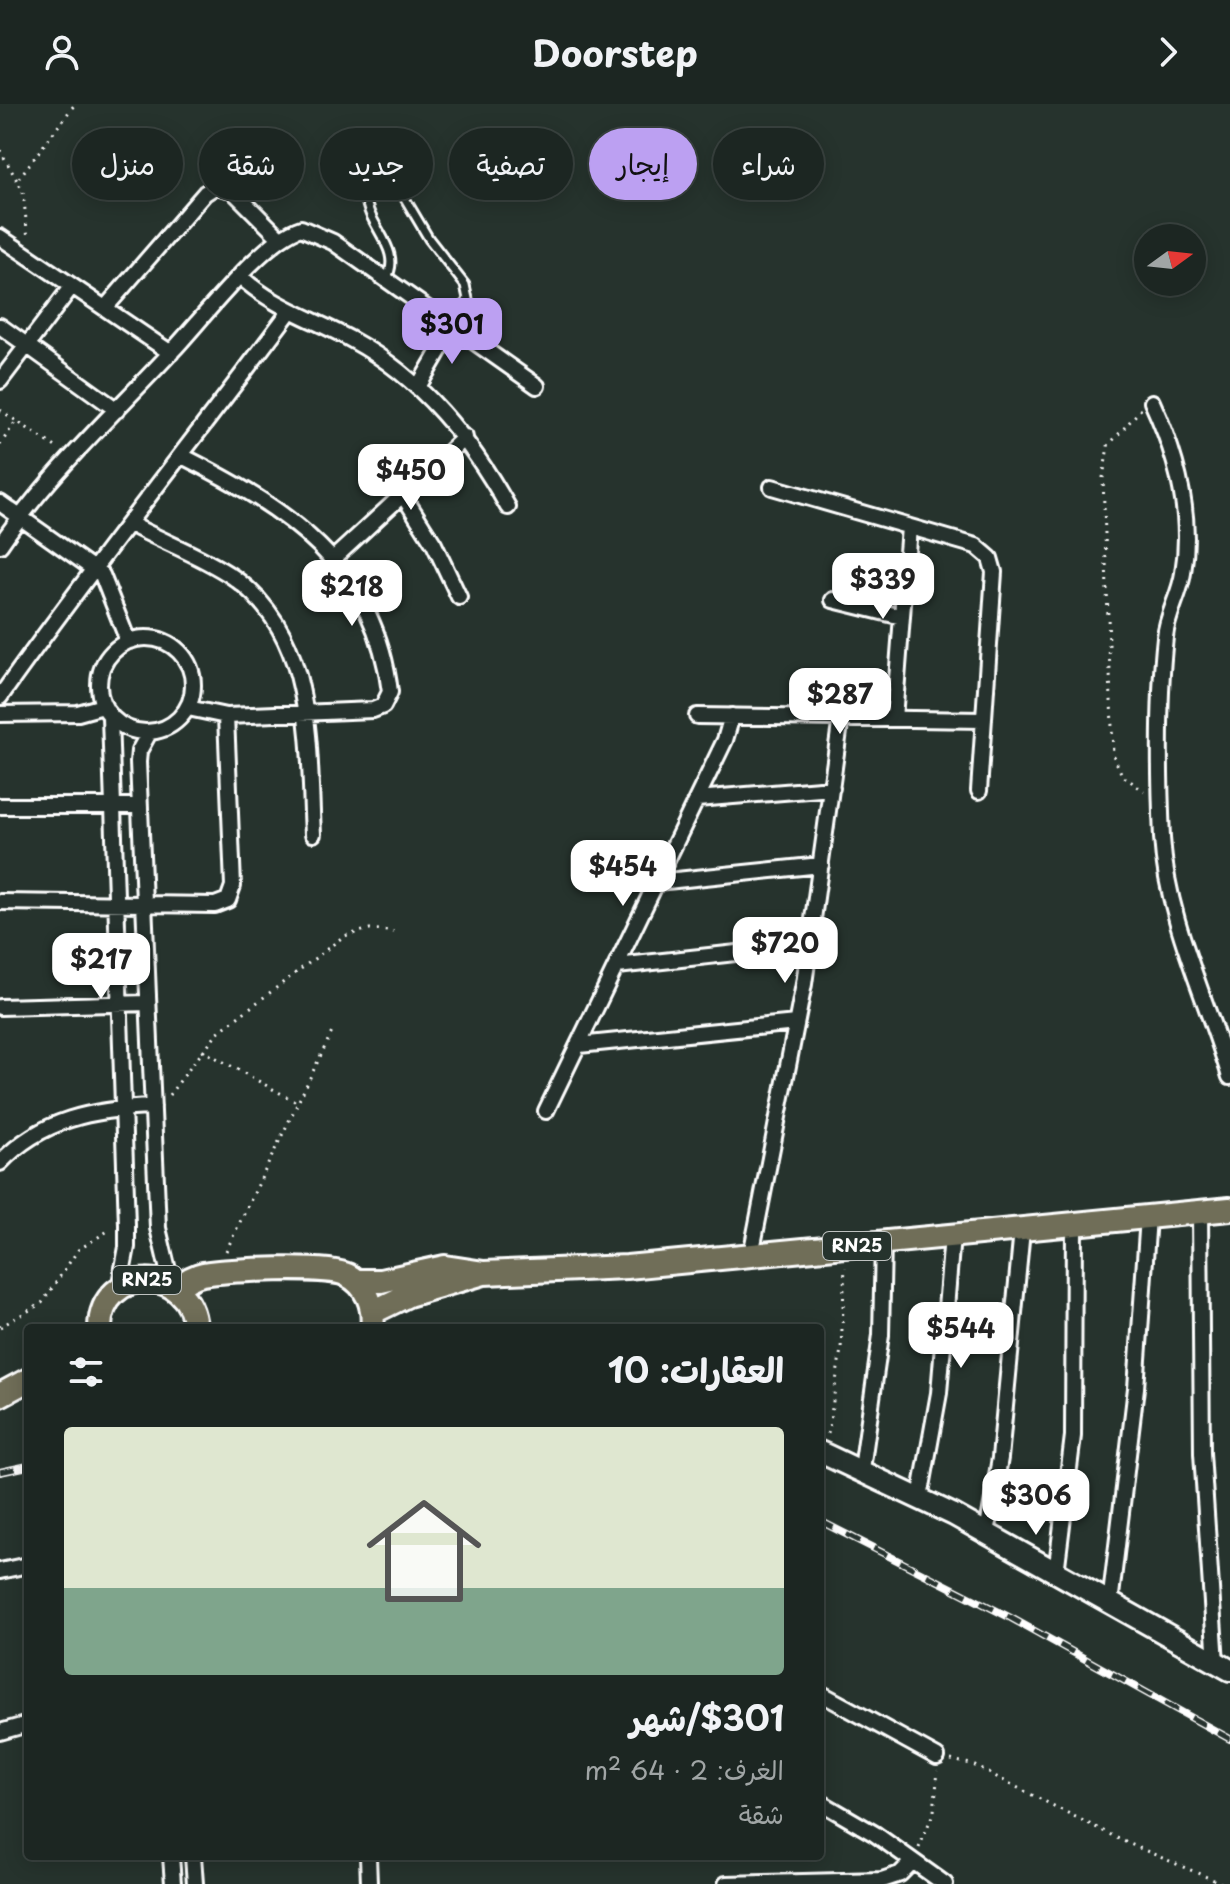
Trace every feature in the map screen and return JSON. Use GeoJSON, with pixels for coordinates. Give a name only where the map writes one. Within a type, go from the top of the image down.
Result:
{"type":"FeatureCollection","features":[{"type":"Feature","properties":{"kind":"main road","name":"RN25"},"geometry":{"type":"LineString","coordinates":[[174,1288],[193,1277],[215,1273],[328,1269],[357,1281],[381,1281],[445,1267],[484,1273],[599,1269],[1230,1209]]}},
{"type":"Feature","properties":{"kind":"main road","name":"RN25"},"geometry":{"type":"LineString","coordinates":[[357,1281],[375,1322],[408,1295],[484,1273]]}},
{"type":"Feature","properties":{"kind":"main road","name":"RN25"},"geometry":{"type":"LineString","coordinates":[[97,1323],[119,1289],[149,1280],[174,1288],[191,1310],[194,1324]]}},
{"type":"Feature","properties":{"kind":"main road"},"geometry":{"type":"LineString","coordinates":[[824,1454],[862,1469],[987,1533],[1223,1667]]}},
{"type":"Feature","properties":{"kind":"street"},"geometry":{"type":"LineString","coordinates":[[105,308],[205,193],[216,186],[232,190],[280,238]]}},
{"type":"Feature","properties":{"kind":"street"},"geometry":{"type":"LineString","coordinates":[[0,545],[20,516],[71,458],[241,277],[280,238],[301,228],[310,230],[386,279],[537,386]]}},
{"type":"Feature","properties":{"kind":"street"},"geometry":{"type":"LineString","coordinates":[[0,237],[171,353]]}},
{"type":"Feature","properties":{"kind":"street"},"geometry":{"type":"LineString","coordinates":[[241,277],[264,297],[356,342],[418,387],[465,437],[508,507]]}},
{"type":"Feature","properties":{"kind":"street"},"geometry":{"type":"LineString","coordinates":[[0,381],[72,286]]}},
{"type":"Feature","properties":{"kind":"street"},"geometry":{"type":"LineString","coordinates":[[0,697],[92,566],[130,524],[290,311]]}},
{"type":"Feature","properties":{"kind":"street"},"geometry":{"type":"LineString","coordinates":[[0,326],[117,410]]}},
{"type":"Feature","properties":{"kind":"street"},"geometry":{"type":"LineString","coordinates":[[418,387],[453,327]]}},
{"type":"Feature","properties":{"kind":"street"},"geometry":{"type":"LineString","coordinates":[[1152,402],[1179,478],[1185,546],[1183,578],[1167,618],[1165,639],[1161,800],[1168,885],[1230,1077]]}},
{"type":"Feature","properties":{"kind":"street"},"geometry":{"type":"LineString","coordinates":[[333,559],[465,437]]}},
{"type":"Feature","properties":{"kind":"street"},"geometry":{"type":"LineString","coordinates":[[182,456],[278,508],[333,559],[370,623],[390,692],[379,708],[226,716],[188,708]]}},
{"type":"Feature","properties":{"kind":"street"},"geometry":{"type":"LineString","coordinates":[[772,487],[976,546],[986,553],[993,565],[979,791]]}},
{"type":"Feature","properties":{"kind":"street"},"geometry":{"type":"LineString","coordinates":[[403,495],[434,544],[459,597]]}},
{"type":"Feature","properties":{"kind":"street"},"geometry":{"type":"LineString","coordinates":[[0,503],[92,566],[109,587],[128,641]]}},
{"type":"Feature","properties":{"kind":"street"},"geometry":{"type":"LineString","coordinates":[[130,524],[235,578],[258,599],[291,652],[306,712],[313,834]]}},
{"type":"Feature","properties":{"kind":"street"},"geometry":{"type":"LineString","coordinates":[[894,718],[909,527]]}},
{"type":"Feature","properties":{"kind":"street"},"geometry":{"type":"LineString","coordinates":[[833,600],[902,617]]}},
{"type":"Feature","properties":{"kind":"street"},"geometry":{"type":"LineString","coordinates":[[0,714],[107,712],[128,730],[149,733],[172,725],[188,708],[193,680],[181,653],[156,639],[128,641],[116,648],[101,668],[99,694],[107,712],[113,807],[127,1225],[127,1247],[119,1289]]}},
{"type":"Feature","properties":{"kind":"street"},"geometry":{"type":"LineString","coordinates":[[0,902],[215,905],[231,897],[226,716]]}},
{"type":"Feature","properties":{"kind":"street"},"geometry":{"type":"LineString","coordinates":[[697,716],[984,720]]}},
{"type":"Feature","properties":{"kind":"street"},"geometry":{"type":"LineString","coordinates":[[546,1111],[725,740],[732,716]]}},
{"type":"Feature","properties":{"kind":"street"},"geometry":{"type":"LineString","coordinates":[[751,1255],[810,945],[841,717]]}},
{"type":"Feature","properties":{"kind":"street"},"geometry":{"type":"LineString","coordinates":[[149,733],[139,751],[158,1228],[174,1288]]}},
{"type":"Feature","properties":{"kind":"street"},"geometry":{"type":"LineString","coordinates":[[697,799],[832,788]]}},
{"type":"Feature","properties":{"kind":"street"},"geometry":{"type":"LineString","coordinates":[[0,806],[140,806]]}},
{"type":"Feature","properties":{"kind":"street"},"geometry":{"type":"LineString","coordinates":[[657,882],[821,865]]}},
{"type":"Feature","properties":{"kind":"street"},"geometry":{"type":"LineString","coordinates":[[617,966],[810,945]]}},
{"type":"Feature","properties":{"kind":"street"},"geometry":{"type":"LineString","coordinates":[[0,1007],[148,1003]]}},
{"type":"Feature","properties":{"kind":"street"},"geometry":{"type":"LineString","coordinates":[[579,1045],[796,1023]]}},
{"type":"Feature","properties":{"kind":"street"},"geometry":{"type":"LineString","coordinates":[[0,1163],[31,1134],[52,1123],[123,1108],[153,1107]]}},
{"type":"Feature","properties":{"kind":"street"},"geometry":{"type":"LineString","coordinates":[[1200,1212],[1202,1453],[1223,1667]]}},
{"type":"Feature","properties":{"kind":"street"},"geometry":{"type":"LineString","coordinates":[[1110,1604],[1136,1388],[1148,1217]]}},
{"type":"Feature","properties":{"kind":"street"},"geometry":{"type":"LineString","coordinates":[[1056,1573],[1073,1436],[1074,1224]]}},
{"type":"Feature","properties":{"kind":"street"},"geometry":{"type":"LineString","coordinates":[[987,1533],[1000,1458],[1022,1230]]}},
{"type":"Feature","properties":{"kind":"street"},"geometry":{"type":"LineString","coordinates":[[920,1498],[939,1393],[952,1236]]}},
{"type":"Feature","properties":{"kind":"street"},"geometry":{"type":"LineString","coordinates":[[862,1469],[881,1335],[883,1243]]}},
{"type":"Feature","properties":{"kind":"street"},"geometry":{"type":"LineString","coordinates":[[0,1571],[24,1566]]}},
{"type":"Feature","properties":{"kind":"street"},"geometry":{"type":"LineString","coordinates":[[824,1695],[937,1757]]}},
{"type":"Feature","properties":{"kind":"street"},"geometry":{"type":"LineString","coordinates":[[0,1732],[24,1725]]}},
{"type":"Feature","properties":{"kind":"street"},"geometry":{"type":"LineString","coordinates":[[824,1805],[945,1884]]}},
{"type":"Feature","properties":{"kind":"street"},"geometry":{"type":"LineString","coordinates":[[171,1860],[173,1884]]}},
{"type":"Feature","properties":{"kind":"street"},"geometry":{"type":"LineString","coordinates":[[193,1860],[195,1884]]}},
{"type":"Feature","properties":{"kind":"street"},"geometry":{"type":"LineString","coordinates":[[368,1860],[369,1884]]}},
{"type":"Feature","properties":{"kind":"street"},"geometry":{"type":"LineString","coordinates":[[726,1884],[882,1880],[900,1874],[913,1861]]}},
{"type":"Feature","properties":{"kind":"lane"},"geometry":{"type":"LineString","coordinates":[[386,279],[392,268],[391,255],[366,197],[375,183],[386,181],[400,190],[429,239],[467,289],[466,304],[453,327]]}},
{"type":"Feature","properties":{"kind":"path"},"geometry":{"type":"LineString","coordinates":[[19,178],[75,104]]}},
{"type":"Feature","properties":{"kind":"path"},"geometry":{"type":"LineString","coordinates":[[0,150],[19,178],[28,215],[27,255]]}},
{"type":"Feature","properties":{"kind":"path"},"geometry":{"type":"LineString","coordinates":[[1152,402],[1130,418],[1108,446],[1104,501],[1113,755],[1131,784],[1161,800]]}},
{"type":"Feature","properties":{"kind":"path"},"geometry":{"type":"LineString","coordinates":[[0,410],[71,458]]}},
{"type":"Feature","properties":{"kind":"path"},"geometry":{"type":"LineString","coordinates":[[0,445],[16,421]]}},
{"type":"Feature","properties":{"kind":"path"},"geometry":{"type":"LineString","coordinates":[[153,1107],[178,1085],[202,1050],[230,1021],[344,936],[370,929],[394,932]]}},
{"type":"Feature","properties":{"kind":"path"},"geometry":{"type":"LineString","coordinates":[[215,1273],[300,1104],[334,1028]]}},
{"type":"Feature","properties":{"kind":"path"},"geometry":{"type":"LineString","coordinates":[[202,1050],[300,1104]]}},
{"type":"Feature","properties":{"kind":"path"},"geometry":{"type":"LineString","coordinates":[[0,1327],[42,1303],[78,1250],[96,1237],[127,1225]]}},
{"type":"Feature","properties":{"kind":"path"},"geometry":{"type":"LineString","coordinates":[[824,1446],[833,1414],[841,1349],[846,1247]]}},
{"type":"Feature","properties":{"kind":"path"},"geometry":{"type":"LineString","coordinates":[[913,1861],[934,1811],[937,1757],[971,1764],[1123,1841],[1223,1884]]}},
{"type":"Feature","properties":{"kind":"railway"},"geometry":{"type":"LineString","coordinates":[[0,1472],[24,1467]]}},
{"type":"Feature","properties":{"kind":"railway"},"geometry":{"type":"LineString","coordinates":[[824,1523],[1011,1618],[1230,1739]]}}]}
